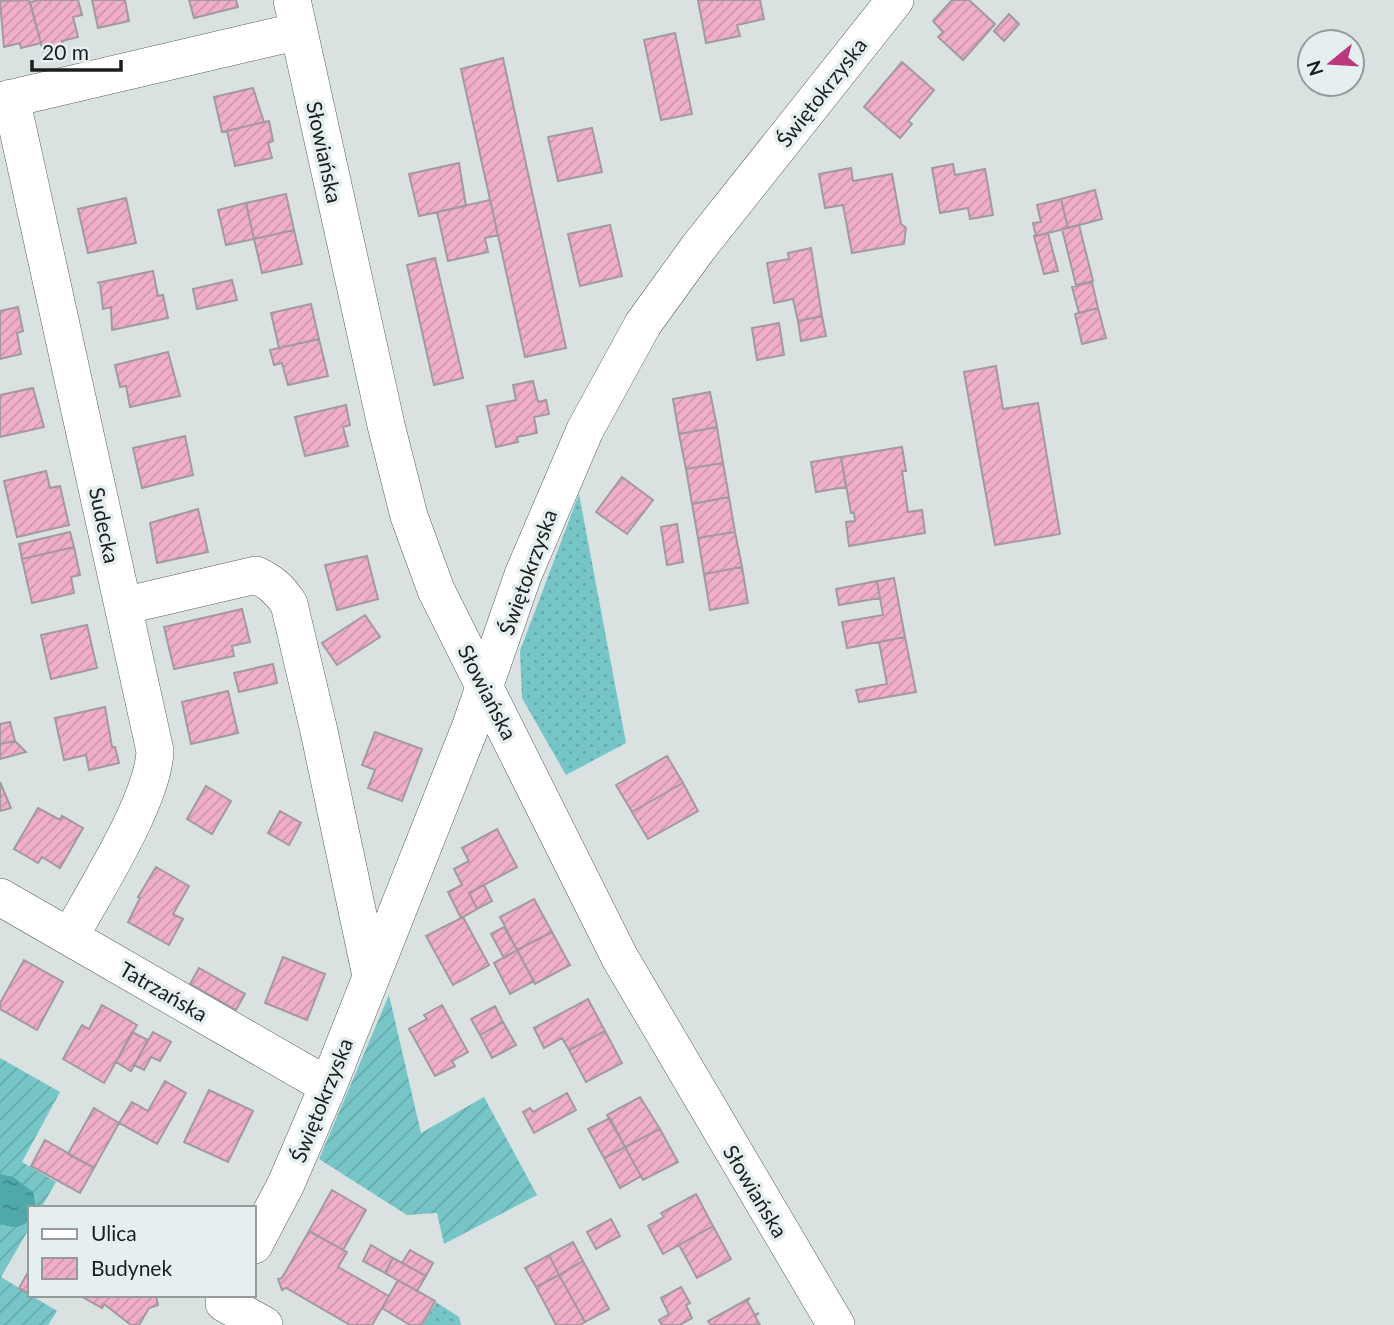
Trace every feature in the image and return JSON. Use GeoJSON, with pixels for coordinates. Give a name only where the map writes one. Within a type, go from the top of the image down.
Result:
{"type":"FeatureCollection","features":[{"type":"Feature","properties":{"kind":"street","name":"Świętokrzyska"},"geometry":{"type":"LineString","coordinates":[[256,1241],[286,1184],[328,1086],[485,688],[523,575],[585,430],[643,324],[698,248],[895,0]]}},
{"type":"Feature","properties":{"kind":"street","name":"Słowiańska"},"geometry":{"type":"LineString","coordinates":[[295,16],[386,425],[409,516],[436,590],[620,958],[836,1325]]}},
{"type":"Feature","properties":{"kind":"street"},"geometry":{"type":"LineString","coordinates":[[6,99],[295,16]]}},
{"type":"Feature","properties":{"kind":"street","name":"Sudecka"},"geometry":{"type":"LineString","coordinates":[[6,99],[155,751],[154,771],[140,805],[70,937]]}},
{"type":"Feature","properties":{"kind":"street"},"geometry":{"type":"LineString","coordinates":[[123,606],[256,575],[271,582],[289,604],[371,976]]}},
{"type":"Feature","properties":{"kind":"street","name":"Tatrzańska"},"geometry":{"type":"LineString","coordinates":[[0,897],[328,1086]]}},
{"type":"Feature","properties":{"kind":"street"},"geometry":{"type":"LineString","coordinates":[[221,1308],[264,1325]]}},
{"type":"Feature","properties":{"kind":"shaded area"},"geometry":{"type":"Polygon","coordinates":[[[579,494],[626,743],[566,775],[522,698],[520,651],[579,494]]]}},
{"type":"Feature","properties":{"kind":"shaded area"},"geometry":{"type":"Polygon","coordinates":[[[389,995],[421,1133],[484,1097],[537,1195],[444,1244],[437,1213],[407,1215],[319,1159],[389,995]]]}},
{"type":"Feature","properties":{"kind":"shaded area"},"geometry":{"type":"Polygon","coordinates":[[[0,1058],[60,1092],[22,1162],[56,1182],[42,1206],[28,1206],[28,1230],[1,1277],[28,1293],[28,1297],[34,1297],[57,1311],[48,1325],[0,1325],[0,1058]]]}},
{"type":"Feature","properties":{"kind":"shaded area"},"geometry":{"type":"Polygon","coordinates":[[[436,1302],[459,1317],[461,1325],[423,1325],[436,1302]]]}},
{"type":"Feature","properties":{"kind":"water"},"geometry":{"type":"Polygon","coordinates":[[[0,1174],[13,1177],[33,1192],[36,1206],[28,1206],[28,1221],[23,1225],[12,1227],[0,1223],[0,1174]]]}},
{"type":"Feature","properties":{"kind":"building"},"geometry":{"type":"Polygon","coordinates":[[[29,0],[41,43],[21,48],[20,43],[4,47],[0,1],[29,0]]]}},
{"type":"Feature","properties":{"kind":"building"},"geometry":{"type":"Polygon","coordinates":[[[78,0],[82,15],[73,17],[78,37],[62,41],[63,46],[43,51],[30,2],[78,0]]]}},
{"type":"Feature","properties":{"kind":"building"},"geometry":{"type":"Polygon","coordinates":[[[92,0],[125,0],[129,21],[98,28],[92,0]]]}},
{"type":"Feature","properties":{"kind":"building"},"geometry":{"type":"Polygon","coordinates":[[[189,0],[236,0],[238,7],[194,18],[189,0]]]}},
{"type":"Feature","properties":{"kind":"building"},"geometry":{"type":"Polygon","coordinates":[[[698,0],[760,0],[764,19],[737,25],[740,36],[706,43],[698,0]]]}},
{"type":"Feature","properties":{"kind":"building"},"geometry":{"type":"Polygon","coordinates":[[[952,0],[969,0],[995,24],[963,60],[938,37],[943,32],[933,21],[952,0]]]}},
{"type":"Feature","properties":{"kind":"building"},"geometry":{"type":"Polygon","coordinates":[[[1009,14],[1019,24],[1004,41],[994,31],[1009,14]]]}},
{"type":"Feature","properties":{"kind":"building"},"geometry":{"type":"Polygon","coordinates":[[[675,33],[692,114],[661,120],[644,40],[675,33]]]}},
{"type":"Feature","properties":{"kind":"building"},"geometry":{"type":"Polygon","coordinates":[[[503,58],[566,348],[525,357],[461,69],[503,58]]]}},
{"type":"Feature","properties":{"kind":"building"},"geometry":{"type":"Polygon","coordinates":[[[902,62],[934,90],[908,121],[912,124],[900,138],[864,107],[902,62]]]}},
{"type":"Feature","properties":{"kind":"building"},"geometry":{"type":"Polygon","coordinates":[[[253,88],[264,122],[222,132],[214,97],[253,88]]]}},
{"type":"Feature","properties":{"kind":"building"},"geometry":{"type":"Polygon","coordinates":[[[269,121],[273,141],[268,143],[272,158],[235,166],[227,131],[269,121]]]}},
{"type":"Feature","properties":{"kind":"building"},"geometry":{"type":"Polygon","coordinates":[[[592,128],[602,172],[558,181],[548,137],[592,128]]]}},
{"type":"Feature","properties":{"kind":"building"},"geometry":{"type":"Polygon","coordinates":[[[459,163],[466,206],[419,216],[409,174],[459,163]]]}},
{"type":"Feature","properties":{"kind":"building"},"geometry":{"type":"Polygon","coordinates":[[[953,164],[955,175],[985,169],[993,215],[970,219],[968,208],[940,213],[932,168],[953,164]]]}},
{"type":"Feature","properties":{"kind":"building"},"geometry":{"type":"Polygon","coordinates":[[[851,168],[853,181],[892,174],[901,224],[906,228],[904,244],[852,253],[843,205],[825,208],[819,174],[851,168]]]}},
{"type":"Feature","properties":{"kind":"building"},"geometry":{"type":"Polygon","coordinates":[[[1095,190],[1102,219],[1068,228],[1061,199],[1095,190]]]}},
{"type":"Feature","properties":{"kind":"building"},"geometry":{"type":"Polygon","coordinates":[[[286,194],[294,230],[254,239],[246,203],[286,194]]]}},
{"type":"Feature","properties":{"kind":"building"},"geometry":{"type":"Polygon","coordinates":[[[126,198],[136,243],[88,253],[78,209],[126,198]]]}},
{"type":"Feature","properties":{"kind":"building"},"geometry":{"type":"Polygon","coordinates":[[[1061,199],[1068,228],[1036,236],[1033,223],[1041,222],[1037,205],[1061,199]]]}},
{"type":"Feature","properties":{"kind":"building"},"geometry":{"type":"Polygon","coordinates":[[[490,200],[498,235],[485,238],[488,252],[448,261],[437,212],[490,200]]]}},
{"type":"Feature","properties":{"kind":"building"},"geometry":{"type":"Polygon","coordinates":[[[246,203],[254,239],[226,245],[218,210],[246,203]]]}},
{"type":"Feature","properties":{"kind":"building"},"geometry":{"type":"Polygon","coordinates":[[[610,225],[622,276],[580,286],[568,234],[610,225]]]}},
{"type":"Feature","properties":{"kind":"building"},"geometry":{"type":"Polygon","coordinates":[[[1079,225],[1093,281],[1076,285],[1062,229],[1079,225]]]}},
{"type":"Feature","properties":{"kind":"building"},"geometry":{"type":"Polygon","coordinates":[[[294,230],[302,264],[262,273],[254,239],[294,230]]]}},
{"type":"Feature","properties":{"kind":"building"},"geometry":{"type":"Polygon","coordinates":[[[1048,233],[1058,271],[1044,274],[1034,236],[1048,233]]]}},
{"type":"Feature","properties":{"kind":"building"},"geometry":{"type":"Polygon","coordinates":[[[811,248],[822,316],[798,321],[793,299],[774,303],[767,263],[789,259],[788,253],[811,248]]]}},
{"type":"Feature","properties":{"kind":"building"},"geometry":{"type":"Polygon","coordinates":[[[435,258],[463,378],[434,385],[407,265],[435,258]]]}},
{"type":"Feature","properties":{"kind":"building"},"geometry":{"type":"Polygon","coordinates":[[[153,271],[158,296],[163,295],[168,318],[112,330],[111,307],[103,309],[100,283],[97,283],[153,271]]]}},
{"type":"Feature","properties":{"kind":"building"},"geometry":{"type":"Polygon","coordinates":[[[232,280],[237,300],[197,309],[193,289],[232,280]]]}},
{"type":"Feature","properties":{"kind":"building"},"geometry":{"type":"Polygon","coordinates":[[[1092,282],[1098,308],[1079,313],[1072,287],[1092,282]]]}},
{"type":"Feature","properties":{"kind":"building"},"geometry":{"type":"Polygon","coordinates":[[[311,304],[319,339],[279,348],[271,313],[311,304]]]}},
{"type":"Feature","properties":{"kind":"building"},"geometry":{"type":"Polygon","coordinates":[[[18,307],[23,331],[17,333],[21,354],[0,359],[0,311],[18,307]]]}},
{"type":"Feature","properties":{"kind":"building"},"geometry":{"type":"Polygon","coordinates":[[[1098,308],[1106,338],[1082,344],[1075,314],[1098,308]]]}},
{"type":"Feature","properties":{"kind":"building"},"geometry":{"type":"Polygon","coordinates":[[[822,316],[826,336],[801,341],[798,321],[822,316]]]}},
{"type":"Feature","properties":{"kind":"building"},"geometry":{"type":"Polygon","coordinates":[[[779,323],[784,355],[757,360],[752,328],[779,323]]]}},
{"type":"Feature","properties":{"kind":"building"},"geometry":{"type":"Polygon","coordinates":[[[319,339],[328,376],[288,385],[282,363],[274,365],[270,350],[319,339]]]}},
{"type":"Feature","properties":{"kind":"building"},"geometry":{"type":"Polygon","coordinates":[[[168,352],[180,396],[130,407],[126,386],[120,387],[115,365],[168,352]]]}},
{"type":"Feature","properties":{"kind":"building"},"geometry":{"type":"Polygon","coordinates":[[[996,366],[1003,409],[1038,403],[1060,534],[995,545],[964,372],[996,366]]]}},
{"type":"Feature","properties":{"kind":"building"},"geometry":{"type":"Polygon","coordinates":[[[533,381],[538,402],[546,400],[549,414],[534,417],[537,433],[517,437],[518,442],[496,447],[487,406],[516,400],[513,385],[533,381]]]}},
{"type":"Feature","properties":{"kind":"building"},"geometry":{"type":"Polygon","coordinates":[[[33,388],[44,427],[0,437],[0,395],[33,388]]]}},
{"type":"Feature","properties":{"kind":"building"},"geometry":{"type":"Polygon","coordinates":[[[710,392],[717,427],[679,434],[673,399],[710,392]]]}},
{"type":"Feature","properties":{"kind":"building"},"geometry":{"type":"Polygon","coordinates":[[[346,405],[350,425],[343,427],[348,446],[305,456],[295,417],[346,405]]]}},
{"type":"Feature","properties":{"kind":"building"},"geometry":{"type":"Polygon","coordinates":[[[717,427],[723,463],[686,469],[679,434],[717,427]]]}},
{"type":"Feature","properties":{"kind":"building"},"geometry":{"type":"Polygon","coordinates":[[[185,436],[193,475],[142,488],[133,448],[185,436]]]}},
{"type":"Feature","properties":{"kind":"building"},"geometry":{"type":"Polygon","coordinates":[[[902,447],[906,471],[902,471],[908,512],[922,510],[925,533],[849,546],[846,522],[855,521],[854,513],[851,513],[841,457],[902,447]]]}},
{"type":"Feature","properties":{"kind":"building"},"geometry":{"type":"Polygon","coordinates":[[[841,457],[846,487],[816,492],[811,462],[841,457]]]}},
{"type":"Feature","properties":{"kind":"building"},"geometry":{"type":"Polygon","coordinates":[[[723,463],[729,497],[692,504],[686,469],[723,463]]]}},
{"type":"Feature","properties":{"kind":"building"},"geometry":{"type":"Polygon","coordinates":[[[46,471],[50,488],[60,486],[69,525],[17,537],[4,481],[46,471]]]}},
{"type":"Feature","properties":{"kind":"building"},"geometry":{"type":"Polygon","coordinates":[[[622,477],[653,500],[627,534],[596,512],[622,477]]]}},
{"type":"Feature","properties":{"kind":"building"},"geometry":{"type":"Polygon","coordinates":[[[729,497],[735,532],[698,538],[692,504],[729,497]]]}},
{"type":"Feature","properties":{"kind":"building"},"geometry":{"type":"Polygon","coordinates":[[[198,509],[208,552],[157,563],[150,523],[198,509]]]}},
{"type":"Feature","properties":{"kind":"building"},"geometry":{"type":"Polygon","coordinates":[[[677,524],[683,562],[667,565],[661,527],[677,524]]]}},
{"type":"Feature","properties":{"kind":"building"},"geometry":{"type":"Polygon","coordinates":[[[70,532],[74,547],[22,559],[19,544],[70,532]]]}},
{"type":"Feature","properties":{"kind":"building"},"geometry":{"type":"Polygon","coordinates":[[[735,532],[742,567],[704,574],[698,538],[735,532]]]}},
{"type":"Feature","properties":{"kind":"building"},"geometry":{"type":"Polygon","coordinates":[[[74,547],[80,575],[71,577],[74,593],[32,603],[22,559],[74,547]]]}},
{"type":"Feature","properties":{"kind":"building"},"geometry":{"type":"Polygon","coordinates":[[[367,556],[378,599],[337,610],[325,565],[367,556]]]}},
{"type":"Feature","properties":{"kind":"building"},"geometry":{"type":"Polygon","coordinates":[[[742,567],[748,603],[710,610],[704,574],[742,567]]]}},
{"type":"Feature","properties":{"kind":"building"},"geometry":{"type":"Polygon","coordinates":[[[894,578],[905,637],[847,648],[842,622],[883,615],[877,581],[894,578]]]}},
{"type":"Feature","properties":{"kind":"building"},"geometry":{"type":"Polygon","coordinates":[[[877,581],[880,598],[839,605],[836,589],[877,581]]]}},
{"type":"Feature","properties":{"kind":"building"},"geometry":{"type":"Polygon","coordinates":[[[242,609],[250,642],[232,646],[234,656],[174,669],[164,627],[242,609]]]}},
{"type":"Feature","properties":{"kind":"building"},"geometry":{"type":"Polygon","coordinates":[[[365,615],[380,637],[337,665],[322,643],[365,615]]]}},
{"type":"Feature","properties":{"kind":"building"},"geometry":{"type":"Polygon","coordinates":[[[87,625],[97,668],[51,679],[41,635],[87,625]]]}},
{"type":"Feature","properties":{"kind":"building"},"geometry":{"type":"Polygon","coordinates":[[[905,637],[916,692],[859,702],[856,690],[887,684],[879,642],[905,637]]]}},
{"type":"Feature","properties":{"kind":"building"},"geometry":{"type":"Polygon","coordinates":[[[273,664],[277,683],[239,692],[234,673],[273,664]]]}},
{"type":"Feature","properties":{"kind":"building"},"geometry":{"type":"Polygon","coordinates":[[[228,691],[238,733],[191,744],[182,702],[228,691]]]}},
{"type":"Feature","properties":{"kind":"building"},"geometry":{"type":"Polygon","coordinates":[[[105,707],[112,747],[115,747],[119,763],[89,770],[86,755],[64,760],[55,718],[105,707]]]}},
{"type":"Feature","properties":{"kind":"building"},"geometry":{"type":"Polygon","coordinates":[[[10,722],[15,741],[0,744],[0,724],[10,722]]]}},
{"type":"Feature","properties":{"kind":"building"},"geometry":{"type":"Polygon","coordinates":[[[375,732],[422,749],[402,801],[368,788],[375,770],[362,765],[375,732]]]}},
{"type":"Feature","properties":{"kind":"building"},"geometry":{"type":"Polygon","coordinates":[[[15,741],[26,752],[0,759],[0,744],[15,741]]]}},
{"type":"Feature","properties":{"kind":"building"},"geometry":{"type":"Polygon","coordinates":[[[667,756],[683,783],[632,812],[616,785],[667,756]]]}},
{"type":"Feature","properties":{"kind":"building"},"geometry":{"type":"Polygon","coordinates":[[[0,782],[11,808],[0,811],[0,782]]]}},
{"type":"Feature","properties":{"kind":"building"},"geometry":{"type":"Polygon","coordinates":[[[683,783],[698,811],[648,839],[632,812],[683,783]]]}},
{"type":"Feature","properties":{"kind":"building"},"geometry":{"type":"Polygon","coordinates":[[[206,786],[231,801],[212,834],[187,819],[206,786]]]}},
{"type":"Feature","properties":{"kind":"building"},"geometry":{"type":"Polygon","coordinates":[[[38,808],[60,820],[62,816],[83,828],[60,868],[42,857],[38,863],[14,849],[38,808]]]}},
{"type":"Feature","properties":{"kind":"building"},"geometry":{"type":"Polygon","coordinates":[[[280,811],[301,823],[289,845],[268,833],[280,811]]]}},
{"type":"Feature","properties":{"kind":"building"},"geometry":{"type":"Polygon","coordinates":[[[497,829],[517,867],[469,893],[477,909],[461,918],[448,892],[462,885],[454,869],[469,861],[462,848],[497,829]]]}},
{"type":"Feature","properties":{"kind":"building"},"geometry":{"type":"Polygon","coordinates":[[[156,867],[189,886],[173,914],[183,919],[169,945],[128,922],[140,898],[138,897],[156,867]]]}},
{"type":"Feature","properties":{"kind":"building"},"geometry":{"type":"Polygon","coordinates":[[[484,885],[492,901],[477,909],[469,893],[484,885]]]}},
{"type":"Feature","properties":{"kind":"building"},"geometry":{"type":"Polygon","coordinates":[[[534,899],[552,932],[517,950],[500,917],[534,899]]]}},
{"type":"Feature","properties":{"kind":"building"},"geometry":{"type":"Polygon","coordinates":[[[463,917],[489,965],[453,985],[426,936],[463,917]]]}},
{"type":"Feature","properties":{"kind":"building"},"geometry":{"type":"Polygon","coordinates":[[[504,927],[517,950],[504,958],[491,934],[504,927]]]}},
{"type":"Feature","properties":{"kind":"building"},"geometry":{"type":"Polygon","coordinates":[[[552,932],[570,965],[535,984],[517,950],[552,932]]]}},
{"type":"Feature","properties":{"kind":"building"},"geometry":{"type":"Polygon","coordinates":[[[517,950],[534,981],[510,994],[494,963],[517,950]]]}},
{"type":"Feature","properties":{"kind":"building"},"geometry":{"type":"Polygon","coordinates":[[[283,957],[325,974],[307,1020],[265,1003],[283,957]]]}},
{"type":"Feature","properties":{"kind":"building"},"geometry":{"type":"Polygon","coordinates":[[[24,960],[63,982],[37,1030],[0,1009],[0,1003],[24,960]]]}},
{"type":"Feature","properties":{"kind":"building"},"geometry":{"type":"Polygon","coordinates":[[[199,968],[245,994],[236,1010],[190,984],[199,968]]]}},
{"type":"Feature","properties":{"kind":"building"},"geometry":{"type":"Polygon","coordinates":[[[588,999],[605,1031],[569,1050],[562,1038],[544,1048],[534,1028],[588,999]]]}},
{"type":"Feature","properties":{"kind":"building"},"geometry":{"type":"Polygon","coordinates":[[[102,1005],[137,1025],[104,1083],[63,1059],[82,1025],[89,1029],[102,1005]]]}},
{"type":"Feature","properties":{"kind":"building"},"geometry":{"type":"Polygon","coordinates":[[[442,1005],[468,1052],[452,1061],[455,1066],[435,1076],[409,1029],[427,1019],[424,1015],[442,1005]]]}},
{"type":"Feature","properties":{"kind":"building"},"geometry":{"type":"Polygon","coordinates":[[[495,1006],[503,1022],[480,1035],[471,1019],[495,1006]]]}},
{"type":"Feature","properties":{"kind":"building"},"geometry":{"type":"Polygon","coordinates":[[[503,1022],[516,1045],[492,1058],[480,1035],[503,1022]]]}},
{"type":"Feature","properties":{"kind":"building"},"geometry":{"type":"Polygon","coordinates":[[[605,1031],[622,1063],[586,1082],[569,1050],[605,1031]]]}},
{"type":"Feature","properties":{"kind":"building"},"geometry":{"type":"Polygon","coordinates":[[[132,1032],[148,1040],[131,1071],[116,1062],[132,1032]]]}},
{"type":"Feature","properties":{"kind":"building"},"geometry":{"type":"Polygon","coordinates":[[[153,1032],[171,1042],[160,1061],[151,1057],[144,1070],[134,1065],[153,1032]]]}},
{"type":"Feature","properties":{"kind":"building"},"geometry":{"type":"Polygon","coordinates":[[[165,1081],[186,1093],[157,1144],[119,1123],[132,1102],[148,1111],[165,1081]]]}},
{"type":"Feature","properties":{"kind":"building"},"geometry":{"type":"Polygon","coordinates":[[[209,1090],[253,1111],[228,1162],[184,1142],[209,1090]]]}},
{"type":"Feature","properties":{"kind":"building"},"geometry":{"type":"Polygon","coordinates":[[[567,1093],[576,1110],[534,1133],[523,1112],[530,1108],[533,1112],[567,1093]]]}},
{"type":"Feature","properties":{"kind":"building"},"geometry":{"type":"Polygon","coordinates":[[[640,1097],[660,1129],[625,1147],[607,1115],[640,1097]]]}},
{"type":"Feature","properties":{"kind":"building"},"geometry":{"type":"Polygon","coordinates":[[[94,1108],[119,1123],[94,1168],[68,1154],[94,1108]]]}},
{"type":"Feature","properties":{"kind":"building"},"geometry":{"type":"Polygon","coordinates":[[[610,1118],[625,1147],[604,1158],[588,1129],[610,1118]]]}},
{"type":"Feature","properties":{"kind":"building"},"geometry":{"type":"Polygon","coordinates":[[[660,1129],[678,1162],[643,1180],[625,1147],[660,1129]]]}},
{"type":"Feature","properties":{"kind":"building"},"geometry":{"type":"Polygon","coordinates":[[[45,1140],[94,1168],[80,1193],[31,1166],[45,1140]]]}},
{"type":"Feature","properties":{"kind":"building"},"geometry":{"type":"Polygon","coordinates":[[[625,1147],[641,1176],[620,1188],[604,1158],[625,1147]]]}},
{"type":"Feature","properties":{"kind":"building"},"geometry":{"type":"Polygon","coordinates":[[[332,1190],[366,1210],[343,1250],[309,1231],[332,1190]]]}},
{"type":"Feature","properties":{"kind":"building"},"geometry":{"type":"Polygon","coordinates":[[[696,1194],[713,1226],[663,1254],[648,1226],[664,1217],[661,1213],[696,1194]]]}},
{"type":"Feature","properties":{"kind":"building"},"geometry":{"type":"Polygon","coordinates":[[[611,1219],[620,1236],[596,1249],[587,1232],[611,1219]]]}},
{"type":"Feature","properties":{"kind":"building"},"geometry":{"type":"Polygon","coordinates":[[[713,1226],[731,1259],[697,1278],[679,1245],[713,1226]]]}},
{"type":"Feature","properties":{"kind":"building"},"geometry":{"type":"Polygon","coordinates":[[[309,1231],[347,1252],[338,1267],[389,1296],[372,1325],[350,1325],[286,1288],[282,1290],[278,1279],[282,1278],[309,1231]]]}},
{"type":"Feature","properties":{"kind":"building"},"geometry":{"type":"Polygon","coordinates":[[[573,1242],[583,1261],[559,1275],[549,1255],[573,1242]]]}},
{"type":"Feature","properties":{"kind":"building"},"geometry":{"type":"Polygon","coordinates":[[[371,1245],[393,1258],[385,1273],[363,1261],[371,1245]]]}},
{"type":"Feature","properties":{"kind":"building"},"geometry":{"type":"Polygon","coordinates":[[[410,1250],[433,1263],[426,1276],[402,1263],[410,1250]]]}},
{"type":"Feature","properties":{"kind":"building"},"geometry":{"type":"Polygon","coordinates":[[[549,1255],[559,1275],[536,1287],[525,1268],[549,1255]]]}},
{"type":"Feature","properties":{"kind":"building"},"geometry":{"type":"Polygon","coordinates":[[[393,1258],[426,1276],[417,1291],[385,1273],[393,1258]]]}},
{"type":"Feature","properties":{"kind":"building"},"geometry":{"type":"Polygon","coordinates":[[[583,1261],[609,1309],[585,1322],[559,1275],[583,1261]]]}},
{"type":"Feature","properties":{"kind":"building"},"geometry":{"type":"Polygon","coordinates":[[[28,1272],[28,1293],[19,1288],[28,1272]]]}},
{"type":"Feature","properties":{"kind":"building"},"geometry":{"type":"Polygon","coordinates":[[[559,1275],[585,1322],[580,1325],[556,1325],[536,1287],[559,1275]]]}},
{"type":"Feature","properties":{"kind":"building"},"geometry":{"type":"Polygon","coordinates":[[[398,1280],[435,1301],[422,1325],[410,1325],[382,1308],[398,1280]]]}},
{"type":"Feature","properties":{"kind":"building"},"geometry":{"type":"Polygon","coordinates":[[[681,1287],[690,1303],[686,1305],[692,1318],[680,1325],[662,1325],[659,1320],[669,1314],[661,1298],[681,1287]]]}},
{"type":"Feature","properties":{"kind":"building"},"geometry":{"type":"Polygon","coordinates":[[[83,1297],[156,1297],[158,1305],[149,1308],[139,1325],[131,1325],[104,1304],[102,1308],[83,1297]]]}},
{"type":"Feature","properties":{"kind":"building"},"geometry":{"type":"Polygon","coordinates":[[[750,1298],[747,1301],[755,1315],[759,1313],[755,1316],[760,1325],[711,1325],[708,1321],[750,1298]]]}}]}
